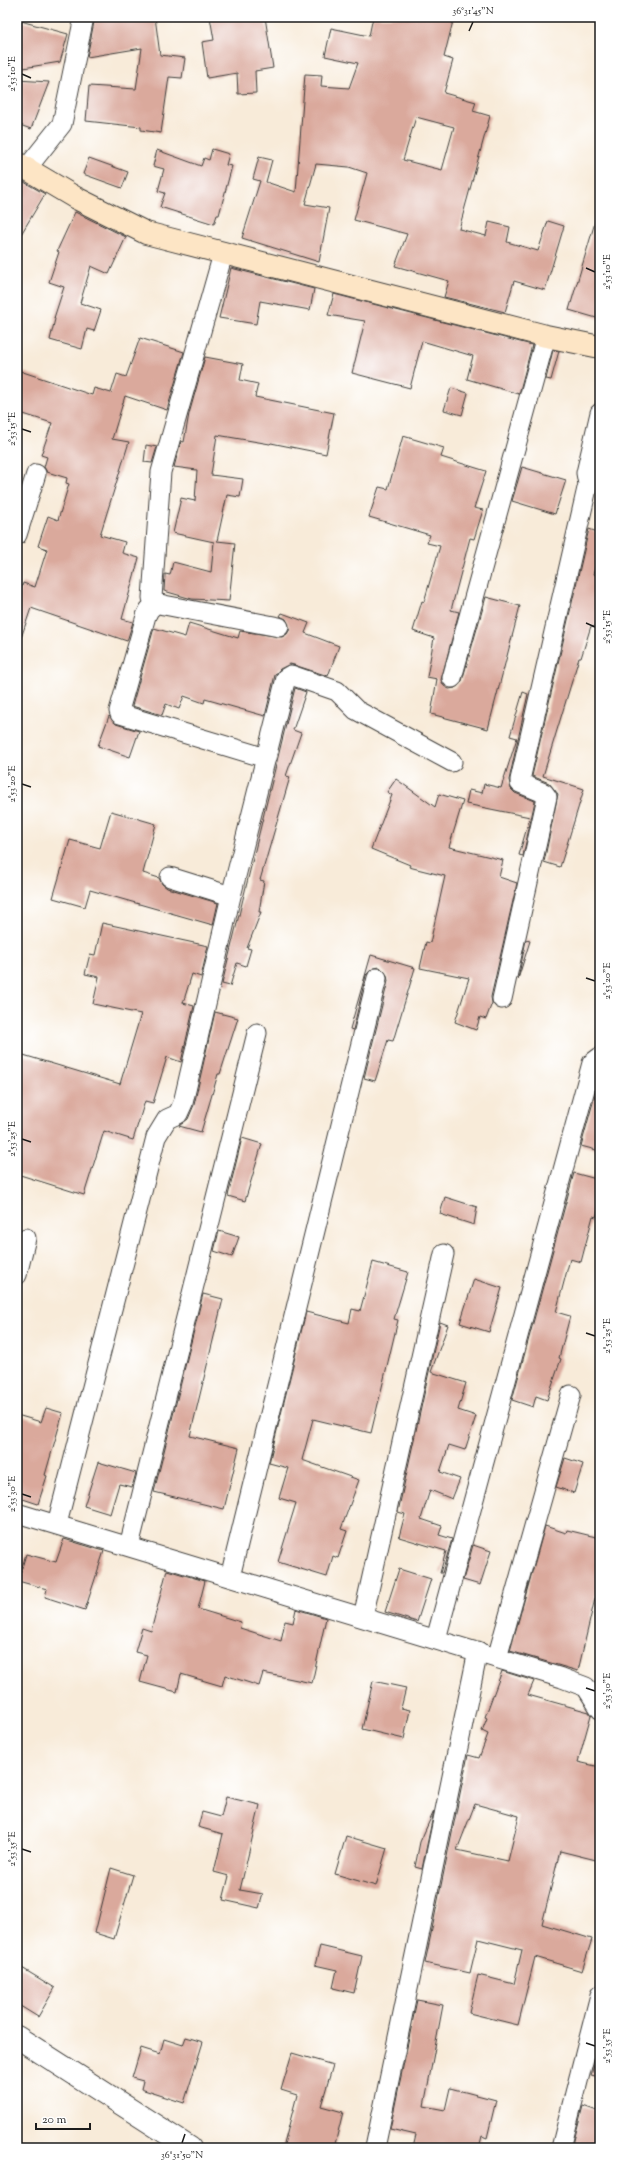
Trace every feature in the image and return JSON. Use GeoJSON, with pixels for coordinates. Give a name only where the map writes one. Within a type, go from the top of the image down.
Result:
{"type":"FeatureCollection","features":[{"type":"Feature","properties":{"kind":"main road"},"geometry":{"type":"LineString","coordinates":[[22,165],[76,198],[146,233],[546,336],[600,347]]}},
{"type":"Feature","properties":{"kind":"street"},"geometry":{"type":"LineString","coordinates":[[22,165],[62,124],[84,17]]}},
{"type":"Feature","properties":{"kind":"street"},"geometry":{"type":"LineString","coordinates":[[223,254],[161,472],[152,598],[156,603],[279,627]]}},
{"type":"Feature","properties":{"kind":"street"},"geometry":{"type":"LineString","coordinates":[[452,678],[546,336]]}},
{"type":"Feature","properties":{"kind":"street"},"geometry":{"type":"LineString","coordinates":[[502,999],[547,797],[544,793],[520,784],[520,780],[588,484],[586,473],[600,413]]}},
{"type":"Feature","properties":{"kind":"street"},"geometry":{"type":"LineString","coordinates":[[17,535],[36,474]]}},
{"type":"Feature","properties":{"kind":"street"},"geometry":{"type":"LineString","coordinates":[[156,603],[148,610],[146,616],[119,711],[120,714],[266,758]]}},
{"type":"Feature","properties":{"kind":"street"},"geometry":{"type":"LineString","coordinates":[[57,1524],[156,1137],[167,1119],[178,1114],[183,1103],[231,896],[286,678],[290,674],[337,691],[356,710],[452,762]]}},
{"type":"Feature","properties":{"kind":"street"},"geometry":{"type":"LineString","coordinates":[[170,877],[231,896]]}},
{"type":"Feature","properties":{"kind":"street"},"geometry":{"type":"LineString","coordinates":[[230,1577],[377,978]]}},
{"type":"Feature","properties":{"kind":"street"},"geometry":{"type":"LineString","coordinates":[[129,1546],[257,1033]]}},
{"type":"Feature","properties":{"kind":"street"},"geometry":{"type":"LineString","coordinates":[[436,1639],[592,1063],[600,1056]]}},
{"type":"Feature","properties":{"kind":"street"},"geometry":{"type":"LineString","coordinates":[[17,1274],[26,1238]]}},
{"type":"Feature","properties":{"kind":"street"},"geometry":{"type":"LineString","coordinates":[[363,1617],[444,1254]]}},
{"type":"Feature","properties":{"kind":"street"},"geometry":{"type":"LineString","coordinates":[[497,1658],[571,1395]]}},
{"type":"Feature","properties":{"kind":"street"},"geometry":{"type":"LineString","coordinates":[[17,1513],[478,1651],[562,1678],[586,1687],[600,1709]]}},
{"type":"Feature","properties":{"kind":"street"},"geometry":{"type":"LineString","coordinates":[[375,2148],[478,1651]]}},
{"type":"Feature","properties":{"kind":"street"},"geometry":{"type":"LineString","coordinates":[[561,2148],[600,1995]]}},
{"type":"Feature","properties":{"kind":"street"},"geometry":{"type":"LineString","coordinates":[[17,2037],[190,2148]]}},
{"type":"Feature","properties":{"kind":"building"},"geometry":{"type":"Polygon","coordinates":[[[95,17],[155,17],[160,55],[185,58],[182,78],[169,77],[161,133],[141,130],[141,127],[86,121],[89,86],[136,89],[142,48],[87,57],[95,17]]]}},
{"type":"Feature","properties":{"kind":"building"},"geometry":{"type":"Polygon","coordinates":[[[210,17],[265,17],[273,68],[255,71],[256,93],[238,94],[237,73],[207,78],[202,42],[214,40],[210,17]]]}},
{"type":"Feature","properties":{"kind":"building"},"geometry":{"type":"Polygon","coordinates":[[[373,17],[454,17],[444,57],[453,60],[444,93],[476,102],[473,111],[490,116],[459,229],[486,236],[489,222],[510,227],[507,242],[538,251],[548,221],[564,226],[545,290],[514,281],[505,312],[444,297],[449,281],[395,266],[407,234],[354,220],[367,173],[349,167],[316,164],[305,204],[329,208],[319,262],[242,238],[260,181],[253,179],[259,157],[272,160],[266,182],[296,192],[305,74],[322,75],[321,86],[349,88],[358,63],[325,56],[331,28],[369,36],[373,17]],[[416,117],[403,160],[442,170],[454,127],[416,117]]]}},
{"type":"Feature","properties":{"kind":"building"},"geometry":{"type":"Polygon","coordinates":[[[17,20],[68,34],[60,62],[17,69],[17,20]]]}},
{"type":"Feature","properties":{"kind":"building"},"geometry":{"type":"Polygon","coordinates":[[[17,80],[49,82],[31,129],[17,124],[17,80]]]}},
{"type":"Feature","properties":{"kind":"building"},"geometry":{"type":"Polygon","coordinates":[[[212,149],[229,154],[226,165],[232,166],[219,215],[217,215],[214,224],[160,207],[165,193],[158,191],[164,169],[153,166],[157,150],[201,166],[204,158],[209,160],[212,149]]]}},
{"type":"Feature","properties":{"kind":"building"},"geometry":{"type":"Polygon","coordinates":[[[89,158],[128,172],[122,188],[83,174],[89,158]]]}},
{"type":"Feature","properties":{"kind":"building"},"geometry":{"type":"Polygon","coordinates":[[[17,178],[45,194],[17,241],[17,178]]]}},
{"type":"Feature","properties":{"kind":"building"},"geometry":{"type":"Polygon","coordinates":[[[75,212],[126,237],[109,274],[91,266],[80,303],[101,310],[94,331],[87,329],[82,349],[50,340],[54,318],[64,287],[49,282],[59,252],[57,251],[75,212]]]}},
{"type":"Feature","properties":{"kind":"building"},"geometry":{"type":"Polygon","coordinates":[[[596,219],[600,220],[600,319],[569,310],[596,219]]]}},
{"type":"Feature","properties":{"kind":"building"},"geometry":{"type":"Polygon","coordinates":[[[231,268],[314,289],[310,310],[260,301],[256,324],[219,318],[231,268]]]}},
{"type":"Feature","properties":{"kind":"building"},"geometry":{"type":"Polygon","coordinates":[[[334,294],[532,345],[519,394],[467,379],[473,356],[422,341],[410,388],[352,373],[365,321],[328,315],[334,294]]]}},
{"type":"Feature","properties":{"kind":"building"},"geometry":{"type":"Polygon","coordinates":[[[140,338],[184,352],[167,410],[125,396],[112,439],[129,442],[100,535],[125,542],[122,553],[139,558],[122,619],[133,622],[127,641],[31,608],[20,641],[17,641],[17,602],[23,583],[35,587],[47,549],[38,546],[48,516],[58,520],[69,484],[66,483],[67,478],[47,472],[44,467],[47,457],[41,455],[52,423],[17,412],[17,370],[92,395],[94,388],[111,393],[117,374],[126,377],[140,338]]]}},
{"type":"Feature","properties":{"kind":"building"},"geometry":{"type":"Polygon","coordinates":[[[553,350],[559,351],[551,380],[546,379],[553,350]]]}},
{"type":"Feature","properties":{"kind":"building"},"geometry":{"type":"Polygon","coordinates":[[[205,357],[243,364],[240,380],[258,384],[255,397],[334,413],[326,454],[271,443],[217,435],[211,475],[243,479],[240,497],[227,495],[217,541],[235,543],[229,601],[192,599],[164,591],[165,574],[170,575],[173,562],[211,572],[214,542],[173,533],[181,498],[195,501],[197,470],[174,467],[181,441],[184,442],[189,414],[205,357]]]}},
{"type":"Feature","properties":{"kind":"building"},"geometry":{"type":"Polygon","coordinates":[[[451,388],[468,393],[462,415],[444,410],[451,388]]]}},
{"type":"Feature","properties":{"kind":"building"},"geometry":{"type":"Polygon","coordinates":[[[403,436],[444,448],[441,457],[486,471],[474,508],[483,510],[474,539],[470,538],[451,610],[459,612],[441,680],[444,686],[449,689],[455,688],[462,681],[486,597],[520,606],[488,729],[431,714],[437,679],[427,677],[434,638],[413,631],[422,601],[424,602],[440,546],[427,543],[430,535],[369,517],[379,487],[388,489],[403,436]]]}},
{"type":"Feature","properties":{"kind":"building"},"geometry":{"type":"Polygon","coordinates":[[[146,445],[157,447],[152,463],[144,462],[146,445]]]}},
{"type":"Feature","properties":{"kind":"building"},"geometry":{"type":"Polygon","coordinates":[[[522,467],[566,480],[555,514],[512,501],[522,467]]]}},
{"type":"Feature","properties":{"kind":"building"},"geometry":{"type":"Polygon","coordinates":[[[589,529],[600,533],[600,553],[593,574],[600,576],[600,611],[595,627],[591,626],[581,658],[579,658],[543,776],[584,789],[560,867],[544,862],[558,794],[549,783],[532,776],[589,529]]]}},
{"type":"Feature","properties":{"kind":"building"},"geometry":{"type":"Polygon","coordinates":[[[282,613],[309,623],[305,633],[339,646],[328,676],[290,664],[280,669],[275,675],[265,716],[205,699],[204,703],[184,696],[179,709],[166,704],[162,715],[132,706],[154,628],[185,637],[189,623],[238,638],[240,631],[282,637],[287,634],[290,629],[286,619],[280,616],[282,613]]]}},
{"type":"Feature","properties":{"kind":"building"},"geometry":{"type":"Polygon","coordinates":[[[295,688],[306,692],[293,730],[301,733],[286,776],[290,777],[260,880],[264,881],[259,912],[261,912],[247,948],[251,949],[246,966],[237,963],[230,986],[222,984],[295,688]]]}},
{"type":"Feature","properties":{"kind":"building"},"geometry":{"type":"Polygon","coordinates":[[[523,692],[528,694],[509,780],[511,789],[515,793],[535,801],[523,856],[519,855],[530,817],[466,804],[469,790],[482,793],[484,784],[501,788],[517,738],[510,736],[523,692]]]}},
{"type":"Feature","properties":{"kind":"building"},"geometry":{"type":"Polygon","coordinates":[[[109,716],[116,724],[139,731],[130,757],[98,746],[109,716]]]}},
{"type":"Feature","properties":{"kind":"building"},"geometry":{"type":"Polygon","coordinates":[[[396,779],[435,807],[439,794],[463,801],[449,847],[503,860],[499,877],[517,883],[491,997],[492,1003],[486,1019],[480,1017],[476,1030],[455,1022],[469,978],[420,968],[426,942],[430,943],[445,876],[409,867],[410,865],[371,849],[392,795],[387,792],[396,779]]]}},
{"type":"Feature","properties":{"kind":"building"},"geometry":{"type":"Polygon","coordinates":[[[111,811],[156,824],[143,873],[159,878],[162,884],[167,888],[218,903],[213,925],[90,890],[85,907],[53,898],[70,840],[100,848],[111,811]]]}},
{"type":"Feature","properties":{"kind":"building"},"geometry":{"type":"Polygon","coordinates":[[[102,923],[208,946],[201,977],[192,974],[183,1003],[194,1006],[181,1062],[167,1057],[153,1103],[145,1101],[133,1140],[104,1131],[84,1195],[17,1174],[17,1064],[20,1054],[120,1084],[141,1014],[93,1004],[99,977],[85,974],[90,954],[95,955],[102,923]]]}},
{"type":"Feature","properties":{"kind":"building"},"geometry":{"type":"Polygon","coordinates":[[[526,940],[530,941],[518,979],[526,940]]]}},
{"type":"Feature","properties":{"kind":"building"},"geometry":{"type":"Polygon","coordinates":[[[371,955],[415,968],[393,1041],[388,1040],[375,1081],[364,1078],[388,981],[387,975],[380,967],[374,968],[366,975],[353,1030],[350,1029],[371,955]]]}},
{"type":"Feature","properties":{"kind":"building"},"geometry":{"type":"Polygon","coordinates":[[[215,1012],[238,1018],[220,1074],[218,1074],[201,1132],[179,1126],[188,1119],[194,1105],[215,1012]]]}},
{"type":"Feature","properties":{"kind":"building"},"geometry":{"type":"Polygon","coordinates":[[[600,1077],[600,1151],[581,1146],[600,1077]]]}},
{"type":"Feature","properties":{"kind":"building"},"geometry":{"type":"Polygon","coordinates":[[[242,1138],[262,1144],[245,1201],[228,1196],[242,1138]]]}},
{"type":"Feature","properties":{"kind":"building"},"geometry":{"type":"Polygon","coordinates":[[[574,1173],[600,1180],[600,1204],[596,1217],[593,1216],[581,1262],[570,1259],[556,1312],[570,1316],[559,1358],[561,1359],[547,1400],[536,1396],[533,1407],[512,1400],[574,1173]]]}},
{"type":"Feature","properties":{"kind":"building"},"geometry":{"type":"Polygon","coordinates":[[[445,1197],[477,1207],[474,1225],[440,1214],[445,1197]]]}},
{"type":"Feature","properties":{"kind":"building"},"geometry":{"type":"Polygon","coordinates":[[[219,1231],[239,1237],[232,1257],[214,1251],[219,1231]]]}},
{"type":"Feature","properties":{"kind":"building"},"geometry":{"type":"Polygon","coordinates":[[[373,1262],[408,1272],[394,1319],[398,1320],[371,1433],[313,1419],[302,1460],[359,1480],[341,1529],[347,1531],[338,1558],[333,1556],[327,1577],[278,1562],[296,1503],[279,1498],[288,1468],[269,1463],[306,1312],[349,1323],[352,1309],[360,1311],[373,1262]]]}},
{"type":"Feature","properties":{"kind":"building"},"geometry":{"type":"Polygon","coordinates":[[[474,1279],[502,1288],[489,1332],[460,1323],[474,1279]]]}},
{"type":"Feature","properties":{"kind":"building"},"geometry":{"type":"Polygon","coordinates":[[[203,1294],[223,1299],[190,1436],[239,1448],[224,1509],[154,1492],[203,1294]]]}},
{"type":"Feature","properties":{"kind":"building"},"geometry":{"type":"Polygon","coordinates":[[[440,1322],[448,1325],[431,1372],[466,1383],[458,1410],[476,1416],[465,1450],[449,1445],[440,1472],[460,1479],[452,1499],[430,1490],[421,1519],[442,1526],[439,1535],[452,1539],[442,1573],[440,1573],[446,1551],[399,1537],[405,1514],[398,1512],[440,1322]]]}},
{"type":"Feature","properties":{"kind":"building"},"geometry":{"type":"Polygon","coordinates":[[[46,1408],[63,1413],[45,1475],[47,1476],[38,1504],[17,1497],[17,1415],[41,1422],[46,1408]]]}},
{"type":"Feature","properties":{"kind":"building"},"geometry":{"type":"Polygon","coordinates":[[[565,1458],[583,1464],[574,1493],[556,1487],[565,1458]]]}},
{"type":"Feature","properties":{"kind":"building"},"geometry":{"type":"Polygon","coordinates":[[[98,1462],[136,1473],[132,1487],[119,1484],[110,1514],[84,1506],[98,1462]]]}},
{"type":"Feature","properties":{"kind":"building"},"geometry":{"type":"Polygon","coordinates":[[[545,1526],[566,1533],[567,1530],[600,1538],[600,1596],[596,1594],[578,1671],[510,1651],[545,1526]]]}},
{"type":"Feature","properties":{"kind":"building"},"geometry":{"type":"Polygon","coordinates":[[[64,1539],[104,1551],[85,1610],[45,1597],[47,1589],[18,1581],[26,1554],[56,1562],[64,1539]]]}},
{"type":"Feature","properties":{"kind":"building"},"geometry":{"type":"Polygon","coordinates":[[[473,1545],[491,1551],[480,1585],[463,1580],[473,1545]]]}},
{"type":"Feature","properties":{"kind":"building"},"geometry":{"type":"Polygon","coordinates":[[[399,1569],[431,1579],[417,1622],[385,1612],[399,1569]]]}},
{"type":"Feature","properties":{"kind":"building"},"geometry":{"type":"Polygon","coordinates":[[[167,1570],[205,1581],[198,1609],[241,1622],[240,1628],[281,1641],[285,1621],[293,1623],[296,1609],[326,1618],[312,1683],[263,1673],[259,1686],[225,1675],[222,1686],[181,1674],[177,1692],[140,1682],[147,1655],[135,1652],[142,1628],[151,1631],[167,1570]]]}},
{"type":"Feature","properties":{"kind":"building"},"geometry":{"type":"Polygon","coordinates":[[[502,1671],[534,1681],[528,1695],[589,1712],[591,1715],[578,1762],[600,1767],[600,1861],[560,1851],[542,1924],[592,1939],[582,1971],[535,1957],[518,2025],[469,2013],[478,1975],[514,1984],[522,1950],[478,1939],[470,1973],[425,1963],[468,1755],[479,1758],[488,1734],[482,1731],[487,1718],[485,1717],[502,1671]],[[475,1804],[457,1850],[508,1861],[519,1816],[475,1804]]]}},
{"type":"Feature","properties":{"kind":"building"},"geometry":{"type":"Polygon","coordinates":[[[373,1681],[406,1688],[401,1708],[410,1710],[404,1739],[362,1729],[373,1681]]]}},
{"type":"Feature","properties":{"kind":"building"},"geometry":{"type":"Polygon","coordinates":[[[226,1797],[260,1805],[240,1890],[263,1894],[259,1908],[223,1900],[229,1876],[214,1872],[223,1834],[198,1827],[202,1812],[221,1817],[226,1797]]]}},
{"type":"Feature","properties":{"kind":"building"},"geometry":{"type":"Polygon","coordinates":[[[434,1811],[422,1869],[415,1867],[420,1842],[434,1811]]]}},
{"type":"Feature","properties":{"kind":"building"},"geometry":{"type":"Polygon","coordinates":[[[346,1836],[387,1848],[376,1886],[335,1874],[346,1836]]]}},
{"type":"Feature","properties":{"kind":"building"},"geometry":{"type":"Polygon","coordinates":[[[111,1868],[133,1875],[114,1939],[95,1933],[111,1868]]]}},
{"type":"Feature","properties":{"kind":"building"},"geometry":{"type":"Polygon","coordinates":[[[320,1946],[362,1956],[354,1993],[333,1988],[337,1970],[315,1965],[320,1946]]]}},
{"type":"Feature","properties":{"kind":"building"},"geometry":{"type":"Polygon","coordinates":[[[17,1965],[55,1988],[38,2017],[17,2004],[17,1965]]]}},
{"type":"Feature","properties":{"kind":"building"},"geometry":{"type":"Polygon","coordinates":[[[417,2000],[443,2005],[424,2106],[445,2110],[450,2088],[496,2100],[487,2138],[482,2136],[479,2148],[413,2148],[416,2135],[390,2129],[417,2000]]]}},
{"type":"Feature","properties":{"kind":"building"},"geometry":{"type":"Polygon","coordinates":[[[186,2037],[203,2042],[184,2103],[141,2089],[143,2081],[132,2078],[141,2048],[160,2054],[164,2039],[183,2045],[186,2037]]]}},
{"type":"Feature","properties":{"kind":"building"},"geometry":{"type":"Polygon","coordinates":[[[600,2040],[600,2078],[591,2076],[600,2040]]]}},
{"type":"Feature","properties":{"kind":"building"},"geometry":{"type":"Polygon","coordinates":[[[292,2053],[333,2065],[321,2106],[343,2112],[334,2148],[283,2148],[297,2095],[281,2090],[292,2053]]]}},
{"type":"Feature","properties":{"kind":"building"},"geometry":{"type":"Polygon","coordinates":[[[583,2106],[600,2112],[600,2148],[572,2148],[583,2106]]]}}]}
